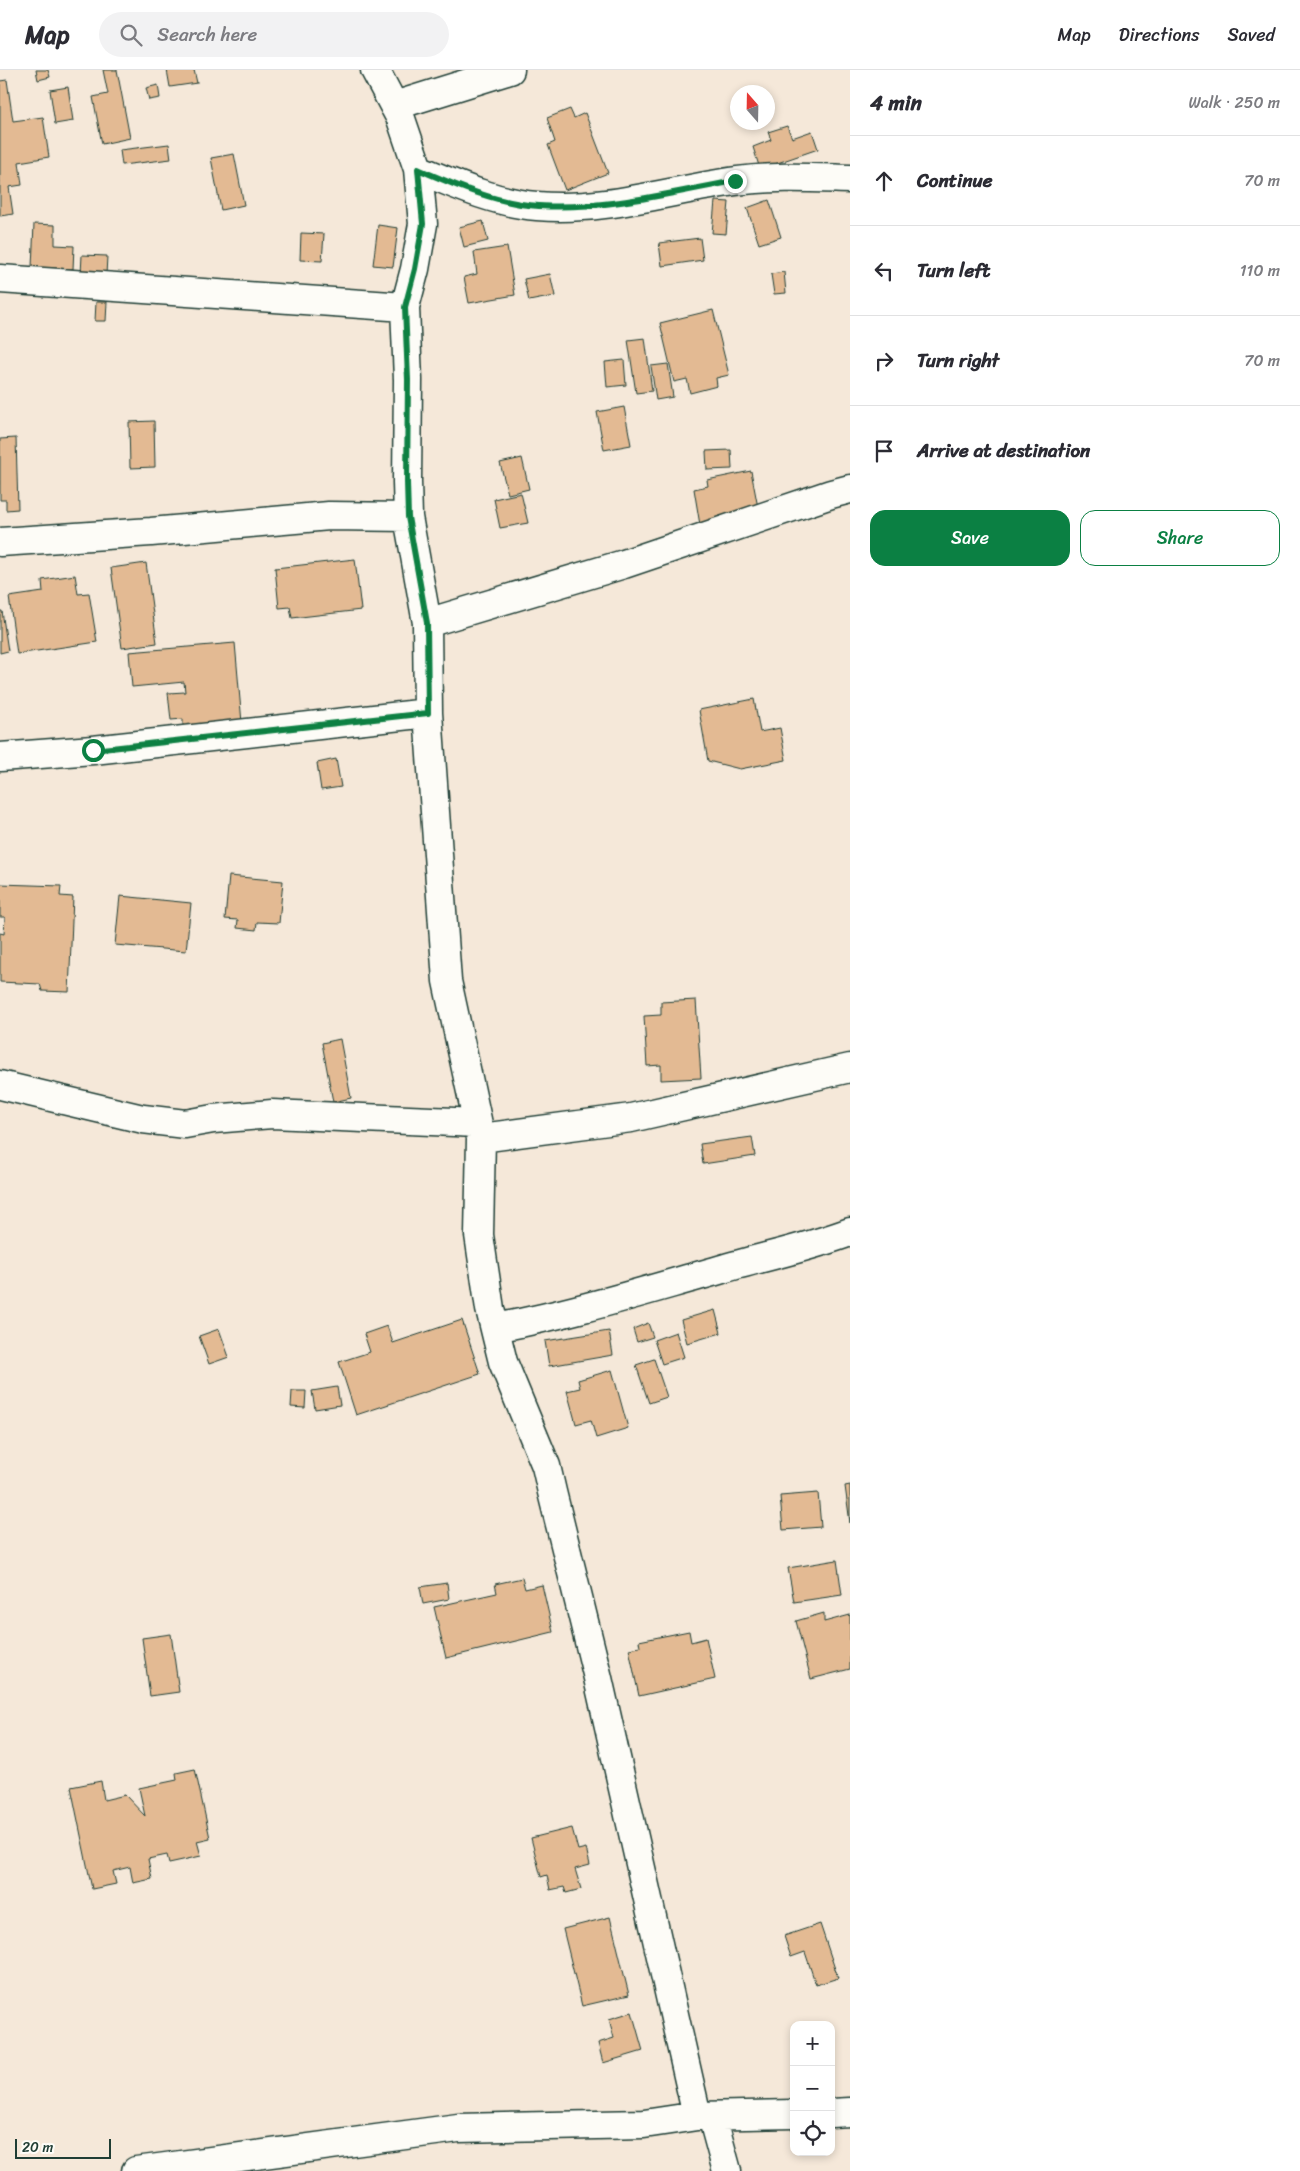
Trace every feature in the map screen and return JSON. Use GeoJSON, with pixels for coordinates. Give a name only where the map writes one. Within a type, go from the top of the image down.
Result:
{"type":"FeatureCollection","features":[{"type":"Feature","properties":{"kind":"street"},"geometry":{"type":"LineString","coordinates":[[375,70],[401,120],[418,169],[423,224],[415,269],[405,307],[408,380],[408,517],[427,623],[428,713],[447,981],[479,1131],[479,1235],[495,1328],[503,1362],[548,1475],[704,2116],[726,2171]]}},
{"type":"Feature","properties":{"kind":"street"},"geometry":{"type":"LineString","coordinates":[[394,106],[510,70]]}},
{"type":"Feature","properties":{"kind":"street"},"geometry":{"type":"LineString","coordinates":[[418,169],[499,199],[537,206],[606,205],[735,181],[783,176],[850,179]]}},
{"type":"Feature","properties":{"kind":"street"},"geometry":{"type":"LineString","coordinates":[[0,279],[405,307]]}},
{"type":"Feature","properties":{"kind":"street"},"geometry":{"type":"LineString","coordinates":[[427,623],[624,564],[831,494],[850,490]]}},
{"type":"Feature","properties":{"kind":"street"},"geometry":{"type":"LineString","coordinates":[[0,542],[151,532],[329,516],[408,517]]}},
{"type":"Feature","properties":{"kind":"street"},"geometry":{"type":"LineString","coordinates":[[0,757],[93,750],[428,713]]}},
{"type":"Feature","properties":{"kind":"street"},"geometry":{"type":"LineString","coordinates":[[0,1085],[143,1119],[185,1124],[213,1119],[272,1114],[479,1131],[631,1118],[850,1068]]}},
{"type":"Feature","properties":{"kind":"street"},"geometry":{"type":"LineString","coordinates":[[495,1328],[549,1318],[768,1256],[828,1241],[850,1232]]}},
{"type":"Feature","properties":{"kind":"street"},"geometry":{"type":"LineString","coordinates":[[835,2113],[850,2112]]}},
{"type":"Feature","properties":{"kind":"street"},"geometry":{"type":"LineString","coordinates":[[136,2171],[458,2128],[644,2124],[704,2116],[790,2114]]}},
{"type":"Feature","properties":{"kind":"building"},"geometry":{"type":"Polygon","coordinates":[[[36,70],[48,70],[50,77],[38,80],[36,70]]]}},
{"type":"Feature","properties":{"kind":"building"},"geometry":{"type":"Polygon","coordinates":[[[103,70],[117,70],[130,138],[102,144],[93,97],[108,94],[103,70]]]}},
{"type":"Feature","properties":{"kind":"building"},"geometry":{"type":"Polygon","coordinates":[[[167,70],[194,70],[197,83],[170,87],[167,70]]]}},
{"type":"Feature","properties":{"kind":"building"},"geometry":{"type":"Polygon","coordinates":[[[7,80],[13,121],[43,117],[49,157],[19,162],[22,185],[9,187],[13,214],[0,216],[0,81],[7,80]]]}},
{"type":"Feature","properties":{"kind":"building"},"geometry":{"type":"Polygon","coordinates":[[[158,85],[160,98],[149,100],[146,88],[158,85]]]}},
{"type":"Feature","properties":{"kind":"building"},"geometry":{"type":"Polygon","coordinates":[[[68,87],[73,121],[55,124],[50,90],[68,87]]]}},
{"type":"Feature","properties":{"kind":"building"},"geometry":{"type":"Polygon","coordinates":[[[570,109],[574,118],[585,113],[608,173],[565,190],[548,145],[555,142],[547,118],[570,109]]]}},
{"type":"Feature","properties":{"kind":"building"},"geometry":{"type":"Polygon","coordinates":[[[787,126],[792,138],[812,131],[818,149],[760,169],[753,147],[771,140],[768,132],[787,126]]]}},
{"type":"Feature","properties":{"kind":"building"},"geometry":{"type":"Polygon","coordinates":[[[169,144],[171,159],[122,165],[120,150],[169,144]]]}},
{"type":"Feature","properties":{"kind":"building"},"geometry":{"type":"Polygon","coordinates":[[[234,154],[244,205],[221,210],[211,158],[234,154]]]}},
{"type":"Feature","properties":{"kind":"building"},"geometry":{"type":"Polygon","coordinates":[[[769,200],[781,237],[759,244],[747,208],[769,200]]]}},
{"type":"Feature","properties":{"kind":"building"},"geometry":{"type":"Polygon","coordinates":[[[715,201],[729,202],[726,234],[712,233],[715,201]]]}},
{"type":"Feature","properties":{"kind":"building"},"geometry":{"type":"Polygon","coordinates":[[[483,221],[488,241],[464,247],[459,227],[483,221]]]}},
{"type":"Feature","properties":{"kind":"building"},"geometry":{"type":"Polygon","coordinates":[[[34,224],[55,225],[55,245],[74,246],[73,269],[32,267],[34,224]]]}},
{"type":"Feature","properties":{"kind":"building"},"geometry":{"type":"Polygon","coordinates":[[[378,225],[398,228],[393,267],[373,265],[378,225]]]}},
{"type":"Feature","properties":{"kind":"building"},"geometry":{"type":"Polygon","coordinates":[[[301,233],[324,234],[322,261],[300,260],[301,233]]]}},
{"type":"Feature","properties":{"kind":"building"},"geometry":{"type":"Polygon","coordinates":[[[700,238],[703,260],[662,266],[659,243],[700,238]]]}},
{"type":"Feature","properties":{"kind":"building"},"geometry":{"type":"Polygon","coordinates":[[[507,247],[515,295],[469,303],[464,277],[477,274],[474,252],[507,247]]]}},
{"type":"Feature","properties":{"kind":"building"},"geometry":{"type":"Polygon","coordinates":[[[82,255],[107,256],[106,275],[81,274],[82,255]]]}},
{"type":"Feature","properties":{"kind":"building"},"geometry":{"type":"Polygon","coordinates":[[[784,272],[786,293],[774,294],[771,274],[784,272]]]}},
{"type":"Feature","properties":{"kind":"building"},"geometry":{"type":"Polygon","coordinates":[[[550,274],[555,296],[529,301],[524,279],[550,274]]]}},
{"type":"Feature","properties":{"kind":"building"},"geometry":{"type":"Polygon","coordinates":[[[96,302],[107,302],[106,321],[95,321],[96,302]]]}},
{"type":"Feature","properties":{"kind":"building"},"geometry":{"type":"Polygon","coordinates":[[[713,310],[729,375],[716,378],[717,386],[690,393],[687,379],[674,382],[660,323],[713,310]]]}},
{"type":"Feature","properties":{"kind":"building"},"geometry":{"type":"Polygon","coordinates":[[[645,338],[652,391],[636,393],[628,340],[645,338]]]}},
{"type":"Feature","properties":{"kind":"building"},"geometry":{"type":"Polygon","coordinates":[[[624,360],[626,385],[607,387],[605,362],[624,360]]]}},
{"type":"Feature","properties":{"kind":"building"},"geometry":{"type":"Polygon","coordinates":[[[668,364],[673,397],[656,400],[651,366],[668,364]]]}},
{"type":"Feature","properties":{"kind":"building"},"geometry":{"type":"Polygon","coordinates":[[[624,407],[631,445],[604,450],[597,412],[624,407]]]}},
{"type":"Feature","properties":{"kind":"building"},"geometry":{"type":"Polygon","coordinates":[[[154,421],[155,467],[130,468],[129,422],[154,421]]]}},
{"type":"Feature","properties":{"kind":"building"},"geometry":{"type":"Polygon","coordinates":[[[16,438],[18,509],[6,510],[6,500],[0,500],[0,439],[16,438]]]}},
{"type":"Feature","properties":{"kind":"building"},"geometry":{"type":"Polygon","coordinates":[[[731,450],[732,469],[707,470],[706,451],[731,450]]]}},
{"type":"Feature","properties":{"kind":"building"},"geometry":{"type":"Polygon","coordinates":[[[522,458],[529,489],[508,494],[500,463],[522,458]]]}},
{"type":"Feature","properties":{"kind":"building"},"geometry":{"type":"Polygon","coordinates":[[[751,471],[759,513],[700,525],[694,489],[708,486],[707,480],[751,471]]]}},
{"type":"Feature","properties":{"kind":"building"},"geometry":{"type":"Polygon","coordinates":[[[521,493],[528,523],[500,528],[494,499],[521,493]]]}},
{"type":"Feature","properties":{"kind":"building"},"geometry":{"type":"Polygon","coordinates":[[[355,559],[361,610],[292,618],[290,607],[279,608],[275,568],[355,559]]]}},
{"type":"Feature","properties":{"kind":"building"},"geometry":{"type":"Polygon","coordinates":[[[146,563],[157,643],[122,648],[111,568],[146,563]]]}},
{"type":"Feature","properties":{"kind":"building"},"geometry":{"type":"Polygon","coordinates":[[[75,575],[78,594],[89,593],[97,642],[17,654],[9,597],[43,592],[42,580],[75,575]]]}},
{"type":"Feature","properties":{"kind":"building"},"geometry":{"type":"Polygon","coordinates":[[[0,611],[2,611],[8,651],[0,653],[0,611]]]}},
{"type":"Feature","properties":{"kind":"building"},"geometry":{"type":"Polygon","coordinates":[[[235,643],[242,723],[183,729],[183,719],[171,720],[168,693],[185,692],[184,682],[132,687],[129,652],[235,643]]]}},
{"type":"Feature","properties":{"kind":"building"},"geometry":{"type":"Polygon","coordinates":[[[754,699],[760,732],[780,728],[786,760],[740,769],[708,761],[699,710],[754,699]]]}},
{"type":"Feature","properties":{"kind":"building"},"geometry":{"type":"Polygon","coordinates":[[[336,759],[341,787],[321,790],[317,763],[336,759]]]}},
{"type":"Feature","properties":{"kind":"building"},"geometry":{"type":"Polygon","coordinates":[[[229,876],[283,881],[279,923],[257,922],[256,930],[237,928],[238,920],[225,919],[229,876]]]}},
{"type":"Feature","properties":{"kind":"building"},"geometry":{"type":"Polygon","coordinates":[[[0,884],[61,886],[60,896],[73,897],[69,992],[42,991],[40,984],[0,982],[0,933],[4,934],[5,917],[0,917],[0,884]]]}},
{"type":"Feature","properties":{"kind":"building"},"geometry":{"type":"Polygon","coordinates":[[[120,896],[191,903],[186,951],[115,945],[120,896]]]}},
{"type":"Feature","properties":{"kind":"building"},"geometry":{"type":"Polygon","coordinates":[[[696,1000],[701,1078],[661,1080],[661,1065],[647,1066],[644,1016],[661,1015],[661,1002],[696,1000]]]}},
{"type":"Feature","properties":{"kind":"building"},"geometry":{"type":"Polygon","coordinates":[[[340,1039],[351,1098],[333,1102],[322,1043],[340,1039]]]}},
{"type":"Feature","properties":{"kind":"building"},"geometry":{"type":"Polygon","coordinates":[[[752,1137],[755,1156],[703,1164],[700,1144],[752,1137]]]}},
{"type":"Feature","properties":{"kind":"building"},"geometry":{"type":"Polygon","coordinates":[[[715,1310],[721,1333],[687,1343],[681,1320],[715,1310]]]}},
{"type":"Feature","properties":{"kind":"building"},"geometry":{"type":"Polygon","coordinates":[[[462,1320],[480,1374],[356,1415],[339,1362],[370,1352],[364,1334],[387,1326],[393,1343],[462,1320]]]}},
{"type":"Feature","properties":{"kind":"building"},"geometry":{"type":"Polygon","coordinates":[[[648,1323],[653,1337],[637,1342],[633,1329],[648,1323]]]}},
{"type":"Feature","properties":{"kind":"building"},"geometry":{"type":"Polygon","coordinates":[[[219,1329],[229,1357],[209,1364],[199,1336],[219,1329]]]}},
{"type":"Feature","properties":{"kind":"building"},"geometry":{"type":"Polygon","coordinates":[[[609,1331],[613,1355],[549,1366],[545,1341],[609,1331]]]}},
{"type":"Feature","properties":{"kind":"building"},"geometry":{"type":"Polygon","coordinates":[[[676,1332],[684,1357],[662,1364],[654,1340],[676,1332]]]}},
{"type":"Feature","properties":{"kind":"building"},"geometry":{"type":"Polygon","coordinates":[[[654,1359],[667,1397],[649,1403],[636,1365],[654,1359]]]}},
{"type":"Feature","properties":{"kind":"building"},"geometry":{"type":"Polygon","coordinates":[[[612,1370],[628,1428],[596,1438],[591,1420],[576,1424],[567,1391],[580,1388],[578,1380],[612,1370]]]}},
{"type":"Feature","properties":{"kind":"building"},"geometry":{"type":"Polygon","coordinates":[[[337,1387],[340,1405],[315,1409],[312,1391],[337,1387]]]}},
{"type":"Feature","properties":{"kind":"building"},"geometry":{"type":"Polygon","coordinates":[[[292,1391],[306,1391],[305,1408],[291,1407],[292,1391]]]}},
{"type":"Feature","properties":{"kind":"building"},"geometry":{"type":"Polygon","coordinates":[[[850,1485],[850,1523],[845,1486],[850,1485]]]}},
{"type":"Feature","properties":{"kind":"building"},"geometry":{"type":"Polygon","coordinates":[[[818,1493],[821,1527],[783,1530],[780,1496],[818,1493]]]}},
{"type":"Feature","properties":{"kind":"building"},"geometry":{"type":"Polygon","coordinates":[[[837,1560],[842,1595],[794,1602],[788,1568],[837,1560]]]}},
{"type":"Feature","properties":{"kind":"building"},"geometry":{"type":"Polygon","coordinates":[[[522,1578],[525,1589],[542,1585],[553,1632],[446,1658],[434,1607],[497,1593],[495,1584],[522,1578]]]}},
{"type":"Feature","properties":{"kind":"building"},"geometry":{"type":"Polygon","coordinates":[[[447,1583],[449,1599],[423,1604],[420,1587],[447,1583]]]}},
{"type":"Feature","properties":{"kind":"building"},"geometry":{"type":"Polygon","coordinates":[[[824,1613],[824,1622],[850,1615],[850,1669],[811,1679],[796,1621],[824,1613]]]}},
{"type":"Feature","properties":{"kind":"building"},"geometry":{"type":"Polygon","coordinates":[[[689,1631],[691,1642],[706,1638],[715,1679],[639,1696],[629,1649],[640,1647],[639,1641],[689,1631]]]}},
{"type":"Feature","properties":{"kind":"building"},"geometry":{"type":"Polygon","coordinates":[[[171,1634],[179,1692],[150,1696],[142,1638],[171,1634]]]}},
{"type":"Feature","properties":{"kind":"building"},"geometry":{"type":"Polygon","coordinates":[[[195,1769],[210,1838],[197,1841],[201,1856],[169,1863],[167,1855],[148,1859],[152,1879],[133,1883],[130,1867],[113,1871],[116,1884],[92,1889],[71,1787],[101,1781],[104,1800],[125,1795],[145,1816],[139,1788],[177,1780],[176,1773],[195,1769]]]}},
{"type":"Feature","properties":{"kind":"building"},"geometry":{"type":"Polygon","coordinates":[[[572,1828],[578,1850],[586,1848],[590,1865],[575,1869],[581,1889],[566,1893],[564,1887],[550,1890],[547,1875],[541,1877],[531,1838],[572,1828]]]}},
{"type":"Feature","properties":{"kind":"building"},"geometry":{"type":"Polygon","coordinates":[[[610,1917],[629,1995],[582,2006],[563,1929],[610,1917]]]}},
{"type":"Feature","properties":{"kind":"building"},"geometry":{"type":"Polygon","coordinates":[[[820,1924],[838,1978],[816,1985],[805,1952],[791,1957],[784,1936],[820,1924]]]}},
{"type":"Feature","properties":{"kind":"building"},"geometry":{"type":"Polygon","coordinates":[[[632,2012],[643,2051],[603,2063],[598,2043],[614,2038],[609,2019],[632,2012]]]}},
{"type":"Feature","properties":{"kind":"route"},"geometry":{"type":"LineString","coordinates":[[93,750],[428,713],[427,623],[408,517],[407,482],[408,380],[405,307],[415,269],[423,224],[418,169],[499,199],[537,206],[606,205],[735,181]]}}]}
